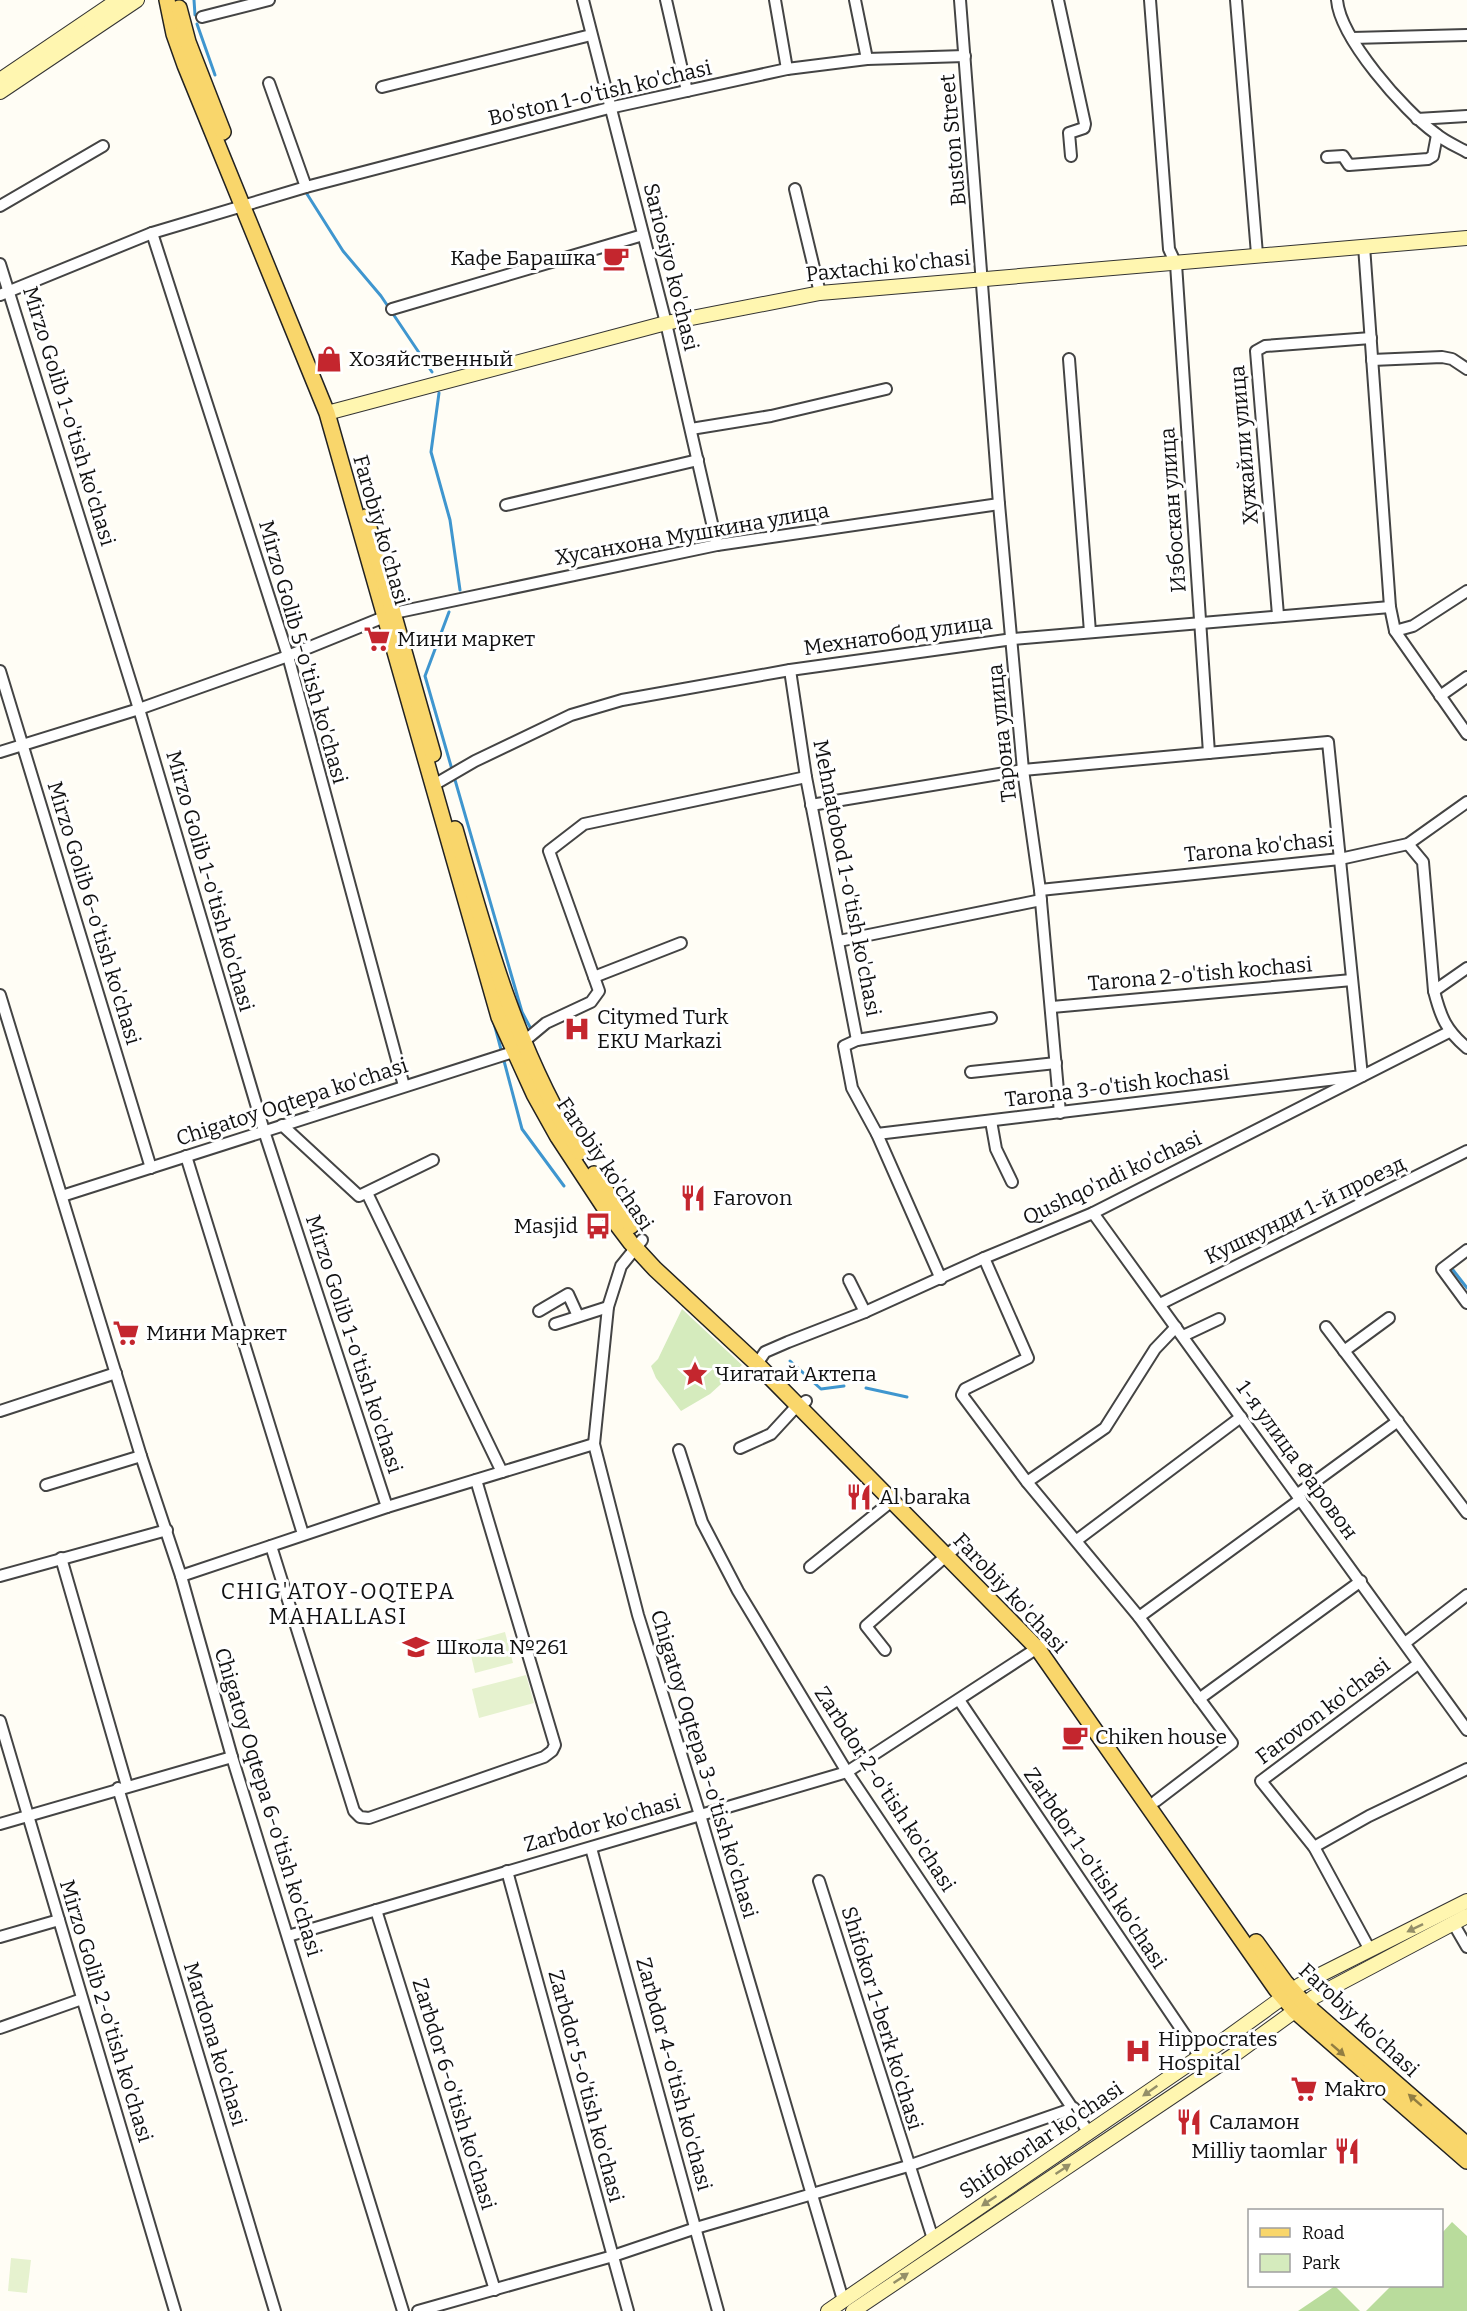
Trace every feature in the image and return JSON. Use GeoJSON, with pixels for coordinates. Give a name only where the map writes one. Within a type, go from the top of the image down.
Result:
{"type":"FeatureCollection","features":[{"type":"Feature","properties":{"kind":"main road"},"geometry":{"type":"LineString","coordinates":[[0,80],[118,0]]}},
{"type":"Feature","properties":{"kind":"main road"},"geometry":{"type":"LineString","coordinates":[[0,92],[137,0]]}},
{"type":"Feature","properties":{"kind":"main road","name":"Farobiy ko'chasi"},"geometry":{"type":"LineString","coordinates":[[167,0],[174,34],[331,412],[436,783],[481,957],[522,1043],[558,1137],[606,1210],[759,1360],[1042,1646],[1156,1801],[1288,1994]]}},
{"type":"Feature","properties":{"kind":"main road","name":"Farobiy ko'chasi"},"geometry":{"type":"LineString","coordinates":[[177,0],[188,42],[246,204]]}},
{"type":"Feature","properties":{"kind":"main road","name":"Paxtachi ko'chasi"},"geometry":{"type":"LineString","coordinates":[[331,412],[666,323],[820,292],[1467,238]]}},
{"type":"Feature","properties":{"kind":"main road","name":"Farobiy ko'chasi"},"geometry":{"type":"LineString","coordinates":[[802,1403],[892,1500],[950,1552]]}},
{"type":"Feature","properties":{"kind":"main road","name":"Farobiy ko'chasi"},"geometry":{"type":"LineString","coordinates":[[1042,1646],[1288,1994],[1467,2161]]}},
{"type":"Feature","properties":{"kind":"main road","name":"Shifokorlar ko'chasi"},"geometry":{"type":"LineString","coordinates":[[848,2306],[933,2239],[1200,2057],[1288,1994],[1467,1901]]}},
{"type":"Feature","properties":{"kind":"main road","name":"Shifokorlar ko'chasi"},"geometry":{"type":"LineString","coordinates":[[828,2311],[848,2306],[1234,2055],[1300,2007],[1467,1916]]}},
{"type":"Feature","properties":{"kind":"main road","name":"Farobiy ko'chasi"},"geometry":{"type":"LineString","coordinates":[[1300,2007],[1467,2145]]}},
{"type":"Feature","properties":{"kind":"main road"},"geometry":{"type":"LineString","coordinates":[[1224,2040],[1234,2055]]}},
{"type":"Feature","properties":{"kind":"street"},"geometry":{"type":"LineString","coordinates":[[202,17],[269,0]]}},
{"type":"Feature","properties":{"kind":"street","name":"Sariosiyo ko'chasi"},"geometry":{"type":"LineString","coordinates":[[583,0],[666,323],[717,545]]}},
{"type":"Feature","properties":{"kind":"street"},"geometry":{"type":"LineString","coordinates":[[666,0],[687,91]]}},
{"type":"Feature","properties":{"kind":"street"},"geometry":{"type":"LineString","coordinates":[[775,0],[787,69]]}},
{"type":"Feature","properties":{"kind":"street"},"geometry":{"type":"LineString","coordinates":[[855,0],[867,59]]}},
{"type":"Feature","properties":{"kind":"street","name":"Buston Street"},"geometry":{"type":"LineString","coordinates":[[960,0],[984,278]]}},
{"type":"Feature","properties":{"kind":"street"},"geometry":{"type":"LineString","coordinates":[[1058,0],[1085,124],[1084,128],[1069,132],[1071,156]]}},
{"type":"Feature","properties":{"kind":"street","name":"Избоскан улица"},"geometry":{"type":"LineString","coordinates":[[1150,0],[1169,249],[1176,264],[1209,753]]}},
{"type":"Feature","properties":{"kind":"street"},"geometry":{"type":"LineString","coordinates":[[1236,0],[1257,254]]}},
{"type":"Feature","properties":{"kind":"street"},"geometry":{"type":"LineString","coordinates":[[1337,0],[1352,38],[1385,83],[1418,119],[1437,135],[1467,152]]}},
{"type":"Feature","properties":{"kind":"street"},"geometry":{"type":"LineString","coordinates":[[382,87],[591,35]]}},
{"type":"Feature","properties":{"kind":"street"},"geometry":{"type":"LineString","coordinates":[[1352,38],[1467,35]]}},
{"type":"Feature","properties":{"kind":"street","name":"Bo'ston 1-o'tish ko'chasi"},"geometry":{"type":"LineString","coordinates":[[5,293],[152,233],[246,204],[609,108],[787,69],[867,59],[965,56]]}},
{"type":"Feature","properties":{"kind":"street"},"geometry":{"type":"LineString","coordinates":[[269,83],[306,187]]}},
{"type":"Feature","properties":{"kind":"street"},"geometry":{"type":"LineString","coordinates":[[1418,119],[1467,116]]}},
{"type":"Feature","properties":{"kind":"street"},"geometry":{"type":"LineString","coordinates":[[1327,157],[1343,156],[1349,165],[1428,159],[1433,156],[1437,135]]}},
{"type":"Feature","properties":{"kind":"street"},"geometry":{"type":"LineString","coordinates":[[0,206],[103,146]]}},
{"type":"Feature","properties":{"kind":"street"},"geometry":{"type":"LineString","coordinates":[[795,189],[820,292]]}},
{"type":"Feature","properties":{"kind":"street","name":"Mirzo Golib 5-o'tish ko'chasi"},"geometry":{"type":"LineString","coordinates":[[152,233],[288,656],[404,1086]]}},
{"type":"Feature","properties":{"kind":"street"},"geometry":{"type":"LineString","coordinates":[[392,309],[643,235]]}},
{"type":"Feature","properties":{"kind":"street"},"geometry":{"type":"LineString","coordinates":[[1364,246],[1390,607],[1395,631],[1467,734]]}},
{"type":"Feature","properties":{"kind":"street","name":"Mirzo Golib 1-o'tish ko'chasi"},"geometry":{"type":"LineString","coordinates":[[0,264],[5,293],[139,709],[264,1131],[387,1507]]}},
{"type":"Feature","properties":{"kind":"street","name":"Тарона улица"},"geometry":{"type":"LineString","coordinates":[[984,278],[999,504],[1013,639],[1023,770],[1041,895],[1060,1113]]}},
{"type":"Feature","properties":{"kind":"street","name":"Хужайли улица"},"geometry":{"type":"LineString","coordinates":[[1278,615],[1256,351],[1265,346],[1371,338]]}},
{"type":"Feature","properties":{"kind":"street"},"geometry":{"type":"LineString","coordinates":[[1372,360],[1442,357],[1452,359],[1467,369]]}},
{"type":"Feature","properties":{"kind":"street"},"geometry":{"type":"LineString","coordinates":[[1069,359],[1090,632]]}},
{"type":"Feature","properties":{"kind":"street"},"geometry":{"type":"LineString","coordinates":[[691,429],[771,416],[886,389]]}},
{"type":"Feature","properties":{"kind":"street"},"geometry":{"type":"LineString","coordinates":[[506,505],[698,460]]}},
{"type":"Feature","properties":{"kind":"street","name":"Хусанхона Мушкина улица"},"geometry":{"type":"LineString","coordinates":[[0,752],[139,709],[288,656],[388,614],[717,545],[999,504]]}},
{"type":"Feature","properties":{"kind":"street"},"geometry":{"type":"LineString","coordinates":[[1395,631],[1413,626],[1467,591]]}},
{"type":"Feature","properties":{"kind":"street","name":"Мехнатобод улица"},"geometry":{"type":"LineString","coordinates":[[436,783],[571,715],[622,700],[790,670],[1013,639],[1390,607]]}},
{"type":"Feature","properties":{"kind":"street","name":"Mehnatobod 1-o'tish ko'chasi"},"geometry":{"type":"LineString","coordinates":[[790,670],[811,805],[857,1040],[844,1046],[848,1075],[941,1278]]}},
{"type":"Feature","properties":{"kind":"street","name":"Mirzo Golib 6-o'tish ko'chasi"},"geometry":{"type":"LineString","coordinates":[[0,671],[152,1167]]}},
{"type":"Feature","properties":{"kind":"street"},"geometry":{"type":"LineString","coordinates":[[1440,696],[1467,677]]}},
{"type":"Feature","properties":{"kind":"street"},"geometry":{"type":"LineString","coordinates":[[811,805],[1023,770],[1328,742],[1362,1076]]}},
{"type":"Feature","properties":{"kind":"street"},"geometry":{"type":"LineString","coordinates":[[681,943],[594,977],[549,851],[584,824],[806,777]]}},
{"type":"Feature","properties":{"kind":"street","name":"Tarona ko'chasi"},"geometry":{"type":"LineString","coordinates":[[839,941],[1041,895],[1340,859],[1408,844],[1467,802]]}},
{"type":"Feature","properties":{"kind":"street"},"geometry":{"type":"LineString","coordinates":[[1408,844],[1422,862],[1434,991],[1439,1012],[1449,1032],[1467,1048]]}},
{"type":"Feature","properties":{"kind":"street"},"geometry":{"type":"LineString","coordinates":[[1434,991],[1467,968]]}},
{"type":"Feature","properties":{"kind":"street","name":"Chigatoy Oqtepa ko'chasi"},"geometry":{"type":"LineString","coordinates":[[62,1196],[404,1086],[522,1043],[546,1023],[591,1002],[599,991],[594,977]]}},
{"type":"Feature","properties":{"kind":"street","name":"Tarona 2-o'tish kochasi"},"geometry":{"type":"LineString","coordinates":[[1052,1007],[1352,980]]}},
{"type":"Feature","properties":{"kind":"street","name":"Chigatoy Oqtepa 6-o'tish ko'chasi"},"geometry":{"type":"LineString","coordinates":[[0,995],[141,1456],[167,1530],[232,1757],[403,2311]]}},
{"type":"Feature","properties":{"kind":"street"},"geometry":{"type":"LineString","coordinates":[[857,1040],[991,1018]]}},
{"type":"Feature","properties":{"kind":"street","name":"Qushqo'ndi ko'chasi"},"geometry":{"type":"LineString","coordinates":[[759,1360],[788,1342],[865,1312],[984,1258],[1094,1213],[1449,1032]]}},
{"type":"Feature","properties":{"kind":"street"},"geometry":{"type":"LineString","coordinates":[[971,1072],[1056,1063]]}},
{"type":"Feature","properties":{"kind":"street","name":"Tarona 3-o'tish kochasi"},"geometry":{"type":"LineString","coordinates":[[877,1134],[1362,1076]]}},
{"type":"Feature","properties":{"kind":"street"},"geometry":{"type":"LineString","coordinates":[[991,1121],[996,1149],[1012,1182]]}},
{"type":"Feature","properties":{"kind":"street"},"geometry":{"type":"LineString","coordinates":[[282,1125],[355,1195],[368,1192],[433,1161]]}},
{"type":"Feature","properties":{"kind":"street","name":"Кушкунди 1-й проезд"},"geometry":{"type":"LineString","coordinates":[[1160,1304],[1467,1151]]}},
{"type":"Feature","properties":{"kind":"street"},"geometry":{"type":"LineString","coordinates":[[186,1156],[303,1534]]}},
{"type":"Feature","properties":{"kind":"street"},"geometry":{"type":"LineString","coordinates":[[368,1192],[502,1472]]}},
{"type":"Feature","properties":{"kind":"street","name":"1-я улица Фаровон"},"geometry":{"type":"LineString","coordinates":[[1094,1213],[1467,1730]]}},
{"type":"Feature","properties":{"kind":"street","name":"Chigatoy Oqtepa 3-o'tish ko'chasi"},"geometry":{"type":"LineString","coordinates":[[639,1244],[621,1266],[608,1307],[594,1444],[638,1615],[848,2306]]}},
{"type":"Feature","properties":{"kind":"street"},"geometry":{"type":"LineString","coordinates":[[1467,1250],[1442,1269],[1467,1304]]}},
{"type":"Feature","properties":{"kind":"street","name":"Farovon ko'chasi"},"geometry":{"type":"LineString","coordinates":[[984,1258],[1028,1358],[961,1392],[1027,1482],[1139,1617],[1232,1743],[1156,1801]]}},
{"type":"Feature","properties":{"kind":"street"},"geometry":{"type":"LineString","coordinates":[[849,1280],[865,1312]]}},
{"type":"Feature","properties":{"kind":"street"},"geometry":{"type":"LineString","coordinates":[[539,1311],[568,1294],[578,1316]]}},
{"type":"Feature","properties":{"kind":"street"},"geometry":{"type":"LineString","coordinates":[[555,1324],[608,1307]]}},
{"type":"Feature","properties":{"kind":"street"},"geometry":{"type":"LineString","coordinates":[[1344,1351],[1389,1318]]}},
{"type":"Feature","properties":{"kind":"street"},"geometry":{"type":"LineString","coordinates":[[1027,1482],[1105,1428],[1159,1344],[1179,1332],[1219,1319]]}},
{"type":"Feature","properties":{"kind":"street"},"geometry":{"type":"LineString","coordinates":[[1326,1327],[1467,1513]]}},
{"type":"Feature","properties":{"kind":"street"},"geometry":{"type":"LineString","coordinates":[[0,1411],[116,1373]]}},
{"type":"Feature","properties":{"kind":"street"},"geometry":{"type":"LineString","coordinates":[[740,1448],[771,1434],[802,1403]]}},
{"type":"Feature","properties":{"kind":"street"},"geometry":{"type":"LineString","coordinates":[[1077,1540],[1241,1417]]}},
{"type":"Feature","properties":{"kind":"street"},"geometry":{"type":"LineString","coordinates":[[1139,1617],[1398,1421]]}},
{"type":"Feature","properties":{"kind":"street"},"geometry":{"type":"LineString","coordinates":[[181,1576],[387,1507],[594,1444]]}},
{"type":"Feature","properties":{"kind":"street","name":"Zarbdor 2-o'tish ko'chasi"},"geometry":{"type":"LineString","coordinates":[[679,1450],[708,1536],[738,1591],[847,1772],[1089,2133]]}},
{"type":"Feature","properties":{"kind":"street"},"geometry":{"type":"LineString","coordinates":[[46,1485],[141,1456]]}},
{"type":"Feature","properties":{"kind":"street"},"geometry":{"type":"LineString","coordinates":[[271,1546],[354,1811],[360,1817],[369,1818],[544,1757],[554,1748],[555,1742],[476,1480]]}},
{"type":"Feature","properties":{"kind":"street"},"geometry":{"type":"LineString","coordinates":[[810,1567],[892,1500]]}},
{"type":"Feature","properties":{"kind":"street"},"geometry":{"type":"LineString","coordinates":[[0,1576],[167,1530]]}},
{"type":"Feature","properties":{"kind":"street"},"geometry":{"type":"LineString","coordinates":[[885,1650],[866,1626],[950,1552]]}},
{"type":"Feature","properties":{"kind":"street","name":"Mardona ko'chasi"},"geometry":{"type":"LineString","coordinates":[[61,1558],[122,1787],[275,2311]]}},
{"type":"Feature","properties":{"kind":"street"},"geometry":{"type":"LineString","coordinates":[[1199,1699],[1361,1581]]}},
{"type":"Feature","properties":{"kind":"street"},"geometry":{"type":"LineString","coordinates":[[1405,1643],[1467,1595]]}},
{"type":"Feature","properties":{"kind":"street","name":"Zarbdor ko'chasi"},"geometry":{"type":"LineString","coordinates":[[288,1936],[847,1772],[1042,1646]]}},
{"type":"Feature","properties":{"kind":"street","name":"Farovon ko'chasi"},"geometry":{"type":"LineString","coordinates":[[1370,1950],[1314,1847],[1261,1781],[1418,1664]]}},
{"type":"Feature","properties":{"kind":"street","name":"Zarbdor 1-o'tish ko'chasi"},"geometry":{"type":"LineString","coordinates":[[959,1700],[1200,2057]]}},
{"type":"Feature","properties":{"kind":"street","name":"Mirzo Golib 2-o'tish ko'chasi"},"geometry":{"type":"LineString","coordinates":[[0,1721],[175,2311]]}},
{"type":"Feature","properties":{"kind":"street"},"geometry":{"type":"LineString","coordinates":[[0,1824],[232,1757]]}},
{"type":"Feature","properties":{"kind":"street"},"geometry":{"type":"LineString","coordinates":[[1314,1847],[1369,1816],[1467,1769]]}},
{"type":"Feature","properties":{"kind":"street","name":"Zarbdor 4-o'tish ko'chasi"},"geometry":{"type":"LineString","coordinates":[[591,1848],[718,2311]]}},
{"type":"Feature","properties":{"kind":"street","name":"Zarbdor 5-o'tish ko'chasi"},"geometry":{"type":"LineString","coordinates":[[507,1871],[628,2311]]}},
{"type":"Feature","properties":{"kind":"street","name":"Shifokor 1-berk ko'chasi"},"geometry":{"type":"LineString","coordinates":[[819,1881],[933,2239]]}},
{"type":"Feature","properties":{"kind":"street","name":"Zarbdor 6-o'tish ko'chasi"},"geometry":{"type":"LineString","coordinates":[[376,1910],[495,2290]]}},
{"type":"Feature","properties":{"kind":"street"},"geometry":{"type":"LineString","coordinates":[[0,1937],[59,1920]]}},
{"type":"Feature","properties":{"kind":"street"},"geometry":{"type":"LineString","coordinates":[[1453,1923],[1467,1947]]}},
{"type":"Feature","properties":{"kind":"street"},"geometry":{"type":"LineString","coordinates":[[0,2028],[82,1999]]}},
{"type":"Feature","properties":{"kind":"street"},"geometry":{"type":"LineString","coordinates":[[418,2311],[613,2256],[696,2228],[908,2166],[1074,2108]]}},
{"type":"Feature","properties":{"kind":"green space"},"geometry":{"type":"Polygon","coordinates":[[[682,1309],[742,1365],[710,1394],[681,1411],[656,1378],[651,1366],[658,1359],[682,1309]]]}},
{"type":"Feature","properties":{"kind":"green space"},"geometry":{"type":"Polygon","coordinates":[[[505,1632],[513,1663],[475,1673],[468,1642],[505,1632]]]}},
{"type":"Feature","properties":{"kind":"green space"},"geometry":{"type":"Polygon","coordinates":[[[526,1675],[534,1703],[479,1718],[472,1689],[526,1675]]]}},
{"type":"Feature","properties":{"kind":"green space"},"geometry":{"type":"Polygon","coordinates":[[[1452,2222],[1467,2236],[1467,2311],[1366,2311],[1390,2287],[1443,2287],[1443,2232],[1452,2222]]]}},
{"type":"Feature","properties":{"kind":"green space"},"geometry":{"type":"Polygon","coordinates":[[[11,2258],[31,2260],[27,2293],[8,2291],[11,2258]]]}},
{"type":"Feature","properties":{"kind":"green space"},"geometry":{"type":"Polygon","coordinates":[[[1336,2287],[1360,2311],[1298,2311],[1336,2287]]]}},
{"type":"Feature","properties":{"kind":"waterway"},"geometry":{"type":"LineString","coordinates":[[194,0],[195,15]]}},
{"type":"Feature","properties":{"kind":"waterway"},"geometry":{"type":"LineString","coordinates":[[197,24],[215,75]]}},
{"type":"Feature","properties":{"kind":"waterway"},"geometry":{"type":"LineString","coordinates":[[307,194],[343,251],[381,296],[432,372]]}},
{"type":"Feature","properties":{"kind":"waterway"},"geometry":{"type":"LineString","coordinates":[[439,393],[431,452],[450,520],[460,590]]}},
{"type":"Feature","properties":{"kind":"waterway"},"geometry":{"type":"LineString","coordinates":[[449,612],[425,676],[522,1012],[531,1029]]}},
{"type":"Feature","properties":{"kind":"waterway"},"geometry":{"type":"LineString","coordinates":[[494,1023],[522,1129],[564,1186]]}},
{"type":"Feature","properties":{"kind":"waterway"},"geometry":{"type":"LineString","coordinates":[[1453,1270],[1467,1288]]}},
{"type":"Feature","properties":{"kind":"waterway"},"geometry":{"type":"LineString","coordinates":[[790,1361],[821,1389],[844,1386]]}},
{"type":"Feature","properties":{"kind":"waterway"},"geometry":{"type":"LineString","coordinates":[[866,1388],[907,1397]]}},
{"type":"Feature","properties":{"kind":"place","name":"Кафе Барашка"},"geometry":{"type":"Point","coordinates":[616,258]}},
{"type":"Feature","properties":{"kind":"place","name":"Хозяйственный"},"geometry":{"type":"Point","coordinates":[329,359]}},
{"type":"Feature","properties":{"kind":"place","name":"Мини маркет"},"geometry":{"type":"Point","coordinates":[377,639]}},
{"type":"Feature","properties":{"kind":"place","name":"Citymed Turk EKU Markazi"},"geometry":{"type":"Point","coordinates":[577,1029]}},
{"type":"Feature","properties":{"kind":"place","name":"Farovon"},"geometry":{"type":"Point","coordinates":[693,1198]}},
{"type":"Feature","properties":{"kind":"place","name":"Masjid"},"geometry":{"type":"Point","coordinates":[598,1226]}},
{"type":"Feature","properties":{"kind":"place","name":"Мини Маркет"},"geometry":{"type":"Point","coordinates":[126,1333]}},
{"type":"Feature","properties":{"kind":"place","name":"Чигатай Актепа"},"geometry":{"type":"Point","coordinates":[695,1374]}},
{"type":"Feature","properties":{"kind":"place","name":"Al baraka"},"geometry":{"type":"Point","coordinates":[859,1497]}},
{"type":"Feature","properties":{"kind":"place","name":"Школа №261"},"geometry":{"type":"Point","coordinates":[416,1647]}},
{"type":"Feature","properties":{"kind":"place","name":"Chiken house"},"geometry":{"type":"Point","coordinates":[1075,1737]}},
{"type":"Feature","properties":{"kind":"place","name":"Hippocrates Hospital"},"geometry":{"type":"Point","coordinates":[1138,2051]}},
{"type":"Feature","properties":{"kind":"place","name":"Makro"},"geometry":{"type":"Point","coordinates":[1304,2089]}},
{"type":"Feature","properties":{"kind":"place","name":"Саламон"},"geometry":{"type":"Point","coordinates":[1189,2122]}},
{"type":"Feature","properties":{"kind":"place","name":"Milliy taomlar"},"geometry":{"type":"Point","coordinates":[1347,2151]}},
{"type":"Feature","properties":{"kind":"district","name":"CHIG'ATOY-OQTEPA MAHALLASI"},"geometry":{"type":"Point","coordinates":[338,1604]}}]}
